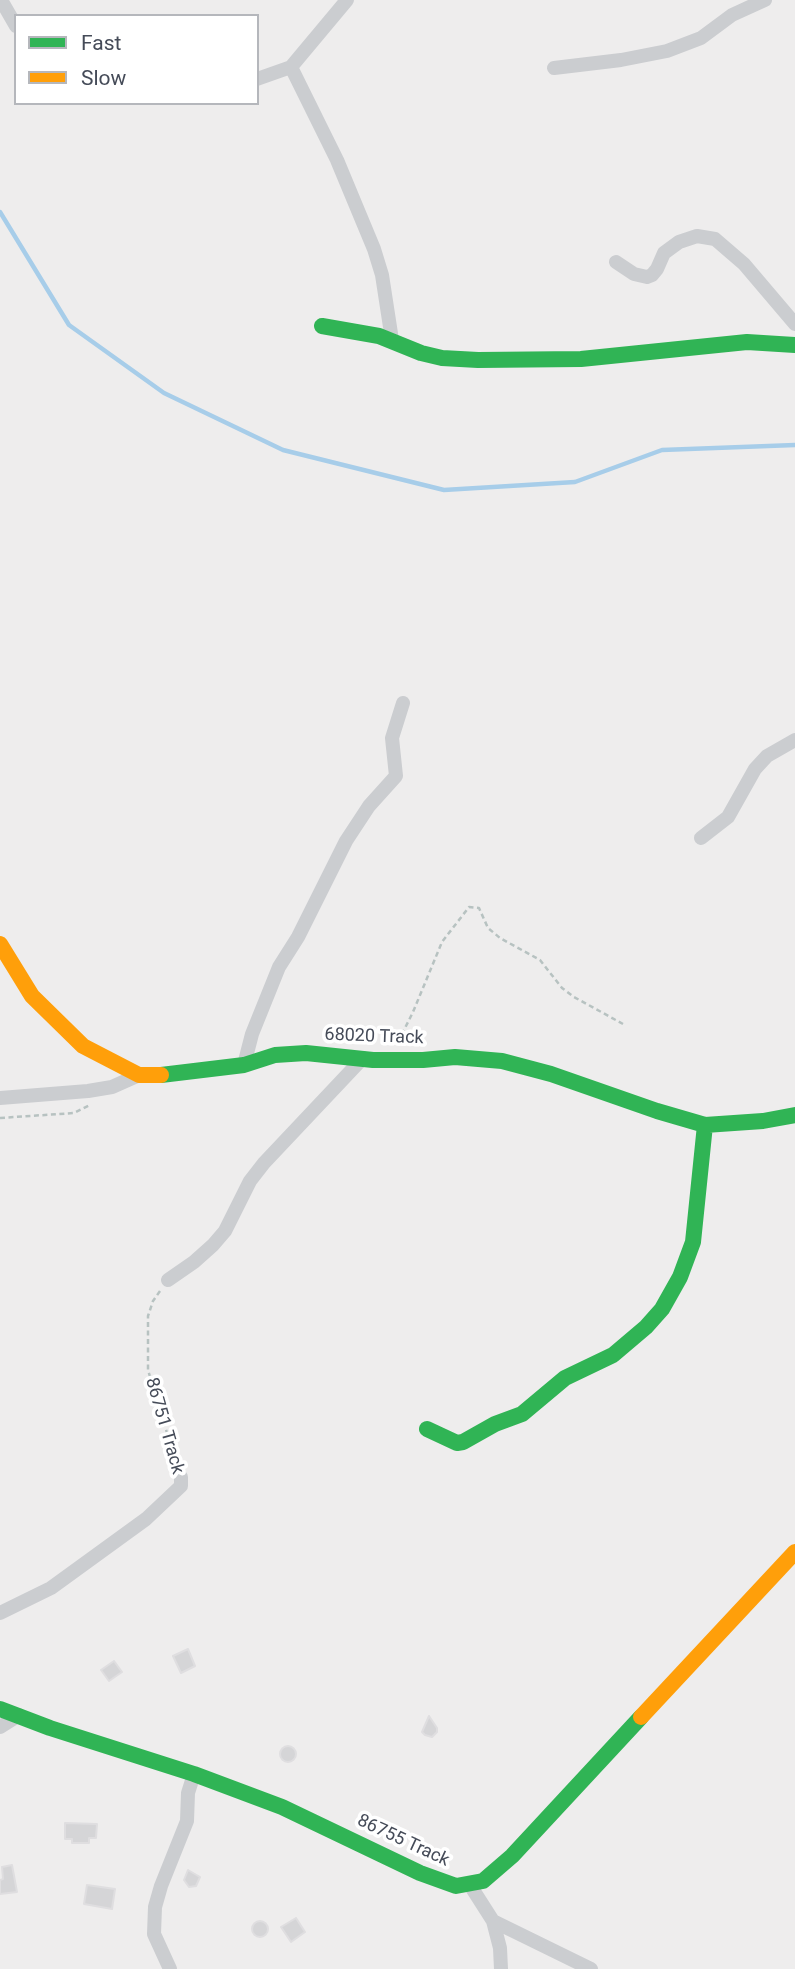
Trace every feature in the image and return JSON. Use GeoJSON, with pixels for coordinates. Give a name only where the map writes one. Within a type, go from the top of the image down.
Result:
{"type":"FeatureCollection","features":[{"type":"Feature","properties":{"kind":"street"},"geometry":{"type":"LineString","coordinates":[[1,0],[14,23]]}},
{"type":"Feature","properties":{"kind":"street"},"geometry":{"type":"LineString","coordinates":[[259,78],[291,67],[347,0]]}},
{"type":"Feature","properties":{"kind":"street"},"geometry":{"type":"LineString","coordinates":[[554,68],[667,51],[701,38],[732,15],[765,0]]}},
{"type":"Feature","properties":{"kind":"street"},"geometry":{"type":"LineString","coordinates":[[291,67],[337,160],[374,249],[382,275],[392,340]]}},
{"type":"Feature","properties":{"kind":"street"},"geometry":{"type":"LineString","coordinates":[[616,262],[634,274],[647,277],[657,269],[664,253],[678,242],[697,236],[715,239],[744,264],[794,323]]}},
{"type":"Feature","properties":{"kind":"street"},"geometry":{"type":"LineString","coordinates":[[322,326],[392,340],[421,353],[442,358],[478,360],[608,357],[747,342],[795,345]]}},
{"type":"Feature","properties":{"kind":"street"},"geometry":{"type":"LineString","coordinates":[[244,1065],[252,1034],[279,967],[298,937],[346,841],[369,806],[396,776],[392,738],[402,703]]}},
{"type":"Feature","properties":{"kind":"street"},"geometry":{"type":"LineString","coordinates":[[701,838],[728,817],[755,769],[767,756],[795,740]]}},
{"type":"Feature","properties":{"kind":"street","name":"68020 Track"},"geometry":{"type":"LineString","coordinates":[[0,944],[32,996],[83,1046],[109,1062],[139,1075],[166,1075],[244,1065],[275,1055],[306,1053],[388,1060],[455,1057],[502,1061],[551,1074],[705,1125],[763,1121],[795,1115]]}},
{"type":"Feature","properties":{"kind":"street"},"geometry":{"type":"LineString","coordinates":[[168,1280],[213,1245],[225,1231],[257,1172],[363,1058]]}},
{"type":"Feature","properties":{"kind":"street"},"geometry":{"type":"LineString","coordinates":[[0,1098],[100,1089],[112,1087],[139,1075]]}},
{"type":"Feature","properties":{"kind":"street"},"geometry":{"type":"LineString","coordinates":[[427,1429],[457,1443],[463,1442],[495,1424],[522,1414],[565,1378],[612,1355],[646,1327],[662,1309],[680,1277],[693,1242],[705,1125]]}},
{"type":"Feature","properties":{"kind":"street","name":"86751 Track"},"geometry":{"type":"LineString","coordinates":[[0,1613],[51,1588],[146,1519],[181,1486],[181,1477]]}},
{"type":"Feature","properties":{"kind":"street"},"geometry":{"type":"LineString","coordinates":[[501,1969],[500,1948],[493,1921],[470,1885],[482,1881],[512,1856],[795,1552]]}},
{"type":"Feature","properties":{"kind":"street","name":"86755 Track"},"geometry":{"type":"LineString","coordinates":[[0,1709],[50,1728],[194,1774],[282,1807],[420,1873],[456,1886],[470,1885]]}},
{"type":"Feature","properties":{"kind":"street"},"geometry":{"type":"LineString","coordinates":[[0,1727],[19,1715]]}},
{"type":"Feature","properties":{"kind":"street"},"geometry":{"type":"LineString","coordinates":[[170,1969],[154,1934],[155,1907],[187,1821],[188,1793],[194,1774]]}},
{"type":"Feature","properties":{"kind":"street"},"geometry":{"type":"LineString","coordinates":[[493,1921],[591,1969]]}},
{"type":"Feature","properties":{"kind":"path"},"geometry":{"type":"LineString","coordinates":[[388,1060],[414,1012],[442,942],[470,907],[479,908],[488,928],[500,938],[540,960],[562,988],[623,1024]]}},
{"type":"Feature","properties":{"kind":"path","name":"86751 Track"},"geometry":{"type":"LineString","coordinates":[[168,1280],[153,1301],[148,1316],[148,1370],[181,1477]]}},
{"type":"Feature","properties":{"kind":"building"},"geometry":{"type":"Polygon","coordinates":[[[188,1649],[195,1666],[181,1673],[173,1656],[188,1649]]]}},
{"type":"Feature","properties":{"kind":"building"},"geometry":{"type":"Polygon","coordinates":[[[114,1661],[122,1672],[109,1681],[101,1670],[114,1661]]]}},
{"type":"Feature","properties":{"kind":"building"},"geometry":{"type":"Polygon","coordinates":[[[429,1716],[437,1728],[432,1737],[422,1732],[429,1716]]]}},
{"type":"Feature","properties":{"kind":"building"},"geometry":{"type":"Polygon","coordinates":[[[288,1746],[294,1748],[294,1760],[288,1762],[282,1760],[280,1754],[282,1748],[288,1746]]]}},
{"type":"Feature","properties":{"kind":"building"},"geometry":{"type":"Polygon","coordinates":[[[65,1823],[97,1824],[96,1838],[89,1838],[89,1843],[72,1843],[72,1839],[65,1839],[65,1823]]]}},
{"type":"Feature","properties":{"kind":"building"},"geometry":{"type":"Polygon","coordinates":[[[12,1865],[17,1892],[0,1894],[2,1867],[12,1865]]]}},
{"type":"Feature","properties":{"kind":"building"},"geometry":{"type":"Polygon","coordinates":[[[188,1870],[200,1877],[196,1886],[189,1887],[184,1880],[188,1870]]]}},
{"type":"Feature","properties":{"kind":"building"},"geometry":{"type":"Polygon","coordinates":[[[87,1885],[115,1889],[112,1909],[84,1904],[87,1885]]]}},
{"type":"Feature","properties":{"kind":"building"},"geometry":{"type":"Polygon","coordinates":[[[296,1918],[305,1932],[291,1942],[281,1927],[296,1918]]]}},
{"type":"Feature","properties":{"kind":"building"},"geometry":{"type":"Polygon","coordinates":[[[260,1921],[268,1929],[260,1937],[252,1929],[260,1921]]]}},
{"type":"Feature","properties":{"kind":"waterway"},"geometry":{"type":"LineString","coordinates":[[0,212],[69,325],[164,393],[283,450],[444,490],[575,482],[662,450],[795,445]]}},
{"type":"Feature","properties":{"kind":"traffic: fast"},"geometry":{"type":"LineString","coordinates":[[322,326],[379,336],[421,353],[442,358],[478,360],[581,359],[747,342],[795,345]]}},
{"type":"Feature","properties":{"kind":"traffic: fast"},"geometry":{"type":"LineString","coordinates":[[161,1075],[244,1065],[275,1055],[306,1053],[373,1060],[455,1057],[502,1061],[551,1074],[705,1125],[763,1121],[795,1115]]}},
{"type":"Feature","properties":{"kind":"traffic: fast"},"geometry":{"type":"LineString","coordinates":[[427,1429],[457,1443],[463,1442],[495,1424],[522,1414],[565,1378],[613,1355],[646,1327],[662,1309],[680,1277],[693,1242],[705,1125]]}},
{"type":"Feature","properties":{"kind":"traffic: fast"},"geometry":{"type":"LineString","coordinates":[[0,1709],[50,1728],[194,1774],[282,1807],[420,1873],[456,1886],[483,1881],[512,1856],[641,1717]]}},
{"type":"Feature","properties":{"kind":"traffic: slow"},"geometry":{"type":"LineString","coordinates":[[0,944],[32,996],[83,1046],[139,1075],[161,1075]]}},
{"type":"Feature","properties":{"kind":"traffic: slow"},"geometry":{"type":"LineString","coordinates":[[641,1717],[795,1552]]}}]}
